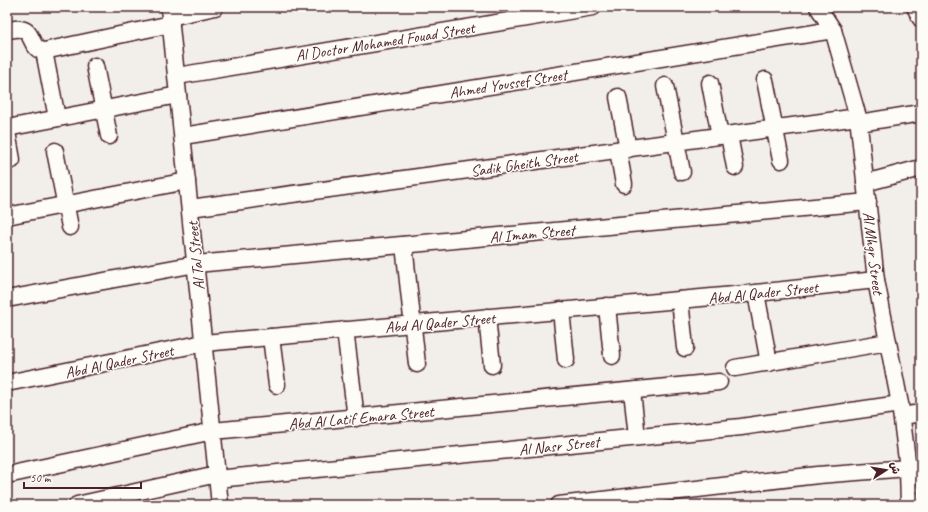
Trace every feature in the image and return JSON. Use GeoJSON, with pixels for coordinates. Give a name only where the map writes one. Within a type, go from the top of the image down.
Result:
{"type":"FeatureCollection","features":[{"type":"Feature","properties":{"kind":"street"},"geometry":{"type":"LineString","coordinates":[[7,30],[20,29],[26,31],[30,35],[34,46],[44,52],[170,16],[215,7]]}},
{"type":"Feature","properties":{"kind":"street","name":"Al Doctor Mohamed Fouad Street"},"geometry":{"type":"LineString","coordinates":[[176,76],[550,10],[593,7]]}},
{"type":"Feature","properties":{"kind":"street","name":"Al Mhgr Street"},"geometry":{"type":"LineString","coordinates":[[818,7],[833,30],[858,120],[876,280],[901,410],[908,468],[908,505]]}},
{"type":"Feature","properties":{"kind":"street"},"geometry":{"type":"LineString","coordinates":[[915,7],[921,19]]}},
{"type":"Feature","properties":{"kind":"street","name":"Al Tal Street"},"geometry":{"type":"LineString","coordinates":[[170,16],[220,505]]}},
{"type":"Feature","properties":{"kind":"street","name":"Ahmed Youssef Street"},"geometry":{"type":"LineString","coordinates":[[183,136],[833,30]]}},
{"type":"Feature","properties":{"kind":"street"},"geometry":{"type":"LineString","coordinates":[[44,52],[57,118]]}},
{"type":"Feature","properties":{"kind":"street"},"geometry":{"type":"LineString","coordinates":[[95,66],[108,136]]}},
{"type":"Feature","properties":{"kind":"street"},"geometry":{"type":"LineString","coordinates":[[766,80],[781,160]]}},
{"type":"Feature","properties":{"kind":"street"},"geometry":{"type":"LineString","coordinates":[[710,83],[735,167]]}},
{"type":"Feature","properties":{"kind":"street"},"geometry":{"type":"LineString","coordinates":[[665,86],[682,172]]}},
{"type":"Feature","properties":{"kind":"street"},"geometry":{"type":"LineString","coordinates":[[7,128],[178,95]]}},
{"type":"Feature","properties":{"kind":"street"},"geometry":{"type":"LineString","coordinates":[[618,97],[623,149],[624,184]]}},
{"type":"Feature","properties":{"kind":"street","name":"Sadik Gheith Street"},"geometry":{"type":"LineString","coordinates":[[190,208],[725,135],[921,113]]}},
{"type":"Feature","properties":{"kind":"street"},"geometry":{"type":"LineString","coordinates":[[7,132],[12,160]]}},
{"type":"Feature","properties":{"kind":"street"},"geometry":{"type":"LineString","coordinates":[[55,151],[70,227]]}},
{"type":"Feature","properties":{"kind":"street"},"geometry":{"type":"LineString","coordinates":[[865,183],[921,168]]}},
{"type":"Feature","properties":{"kind":"street"},"geometry":{"type":"LineString","coordinates":[[7,216],[187,181]]}},
{"type":"Feature","properties":{"kind":"street","name":"Al Imam Street"},"geometry":{"type":"LineString","coordinates":[[7,299],[196,264],[868,202]]}},
{"type":"Feature","properties":{"kind":"street"},"geometry":{"type":"LineString","coordinates":[[404,245],[416,364]]}},
{"type":"Feature","properties":{"kind":"street","name":"Abd Al Qader Street"},"geometry":{"type":"LineString","coordinates":[[7,384],[204,343],[756,293],[876,280]]}},
{"type":"Feature","properties":{"kind":"street"},"geometry":{"type":"LineString","coordinates":[[756,293],[769,363]]}},
{"type":"Feature","properties":{"kind":"street"},"geometry":{"type":"LineString","coordinates":[[680,300],[685,348]]}},
{"type":"Feature","properties":{"kind":"street"},"geometry":{"type":"LineString","coordinates":[[607,306],[612,356]]}},
{"type":"Feature","properties":{"kind":"street"},"geometry":{"type":"LineString","coordinates":[[561,310],[566,360]]}},
{"type":"Feature","properties":{"kind":"street"},"geometry":{"type":"LineString","coordinates":[[487,317],[492,366]]}},
{"type":"Feature","properties":{"kind":"street"},"geometry":{"type":"LineString","coordinates":[[345,330],[356,418]]}},
{"type":"Feature","properties":{"kind":"street"},"geometry":{"type":"LineString","coordinates":[[271,337],[277,385]]}},
{"type":"Feature","properties":{"kind":"street"},"geometry":{"type":"LineString","coordinates":[[735,368],[888,342]]}},
{"type":"Feature","properties":{"kind":"street","name":"Abd Al Latif Emara Street"},"geometry":{"type":"LineString","coordinates":[[7,476],[213,431],[719,382]]}},
{"type":"Feature","properties":{"kind":"street"},"geometry":{"type":"LineString","coordinates":[[632,391],[637,437]]}},
{"type":"Feature","properties":{"kind":"street","name":"Al Nasr Street"},"geometry":{"type":"LineString","coordinates":[[77,505],[217,476],[741,427],[901,410],[921,413]]}},
{"type":"Feature","properties":{"kind":"street"},"geometry":{"type":"LineString","coordinates":[[559,505],[818,476],[908,468]]}}]}
